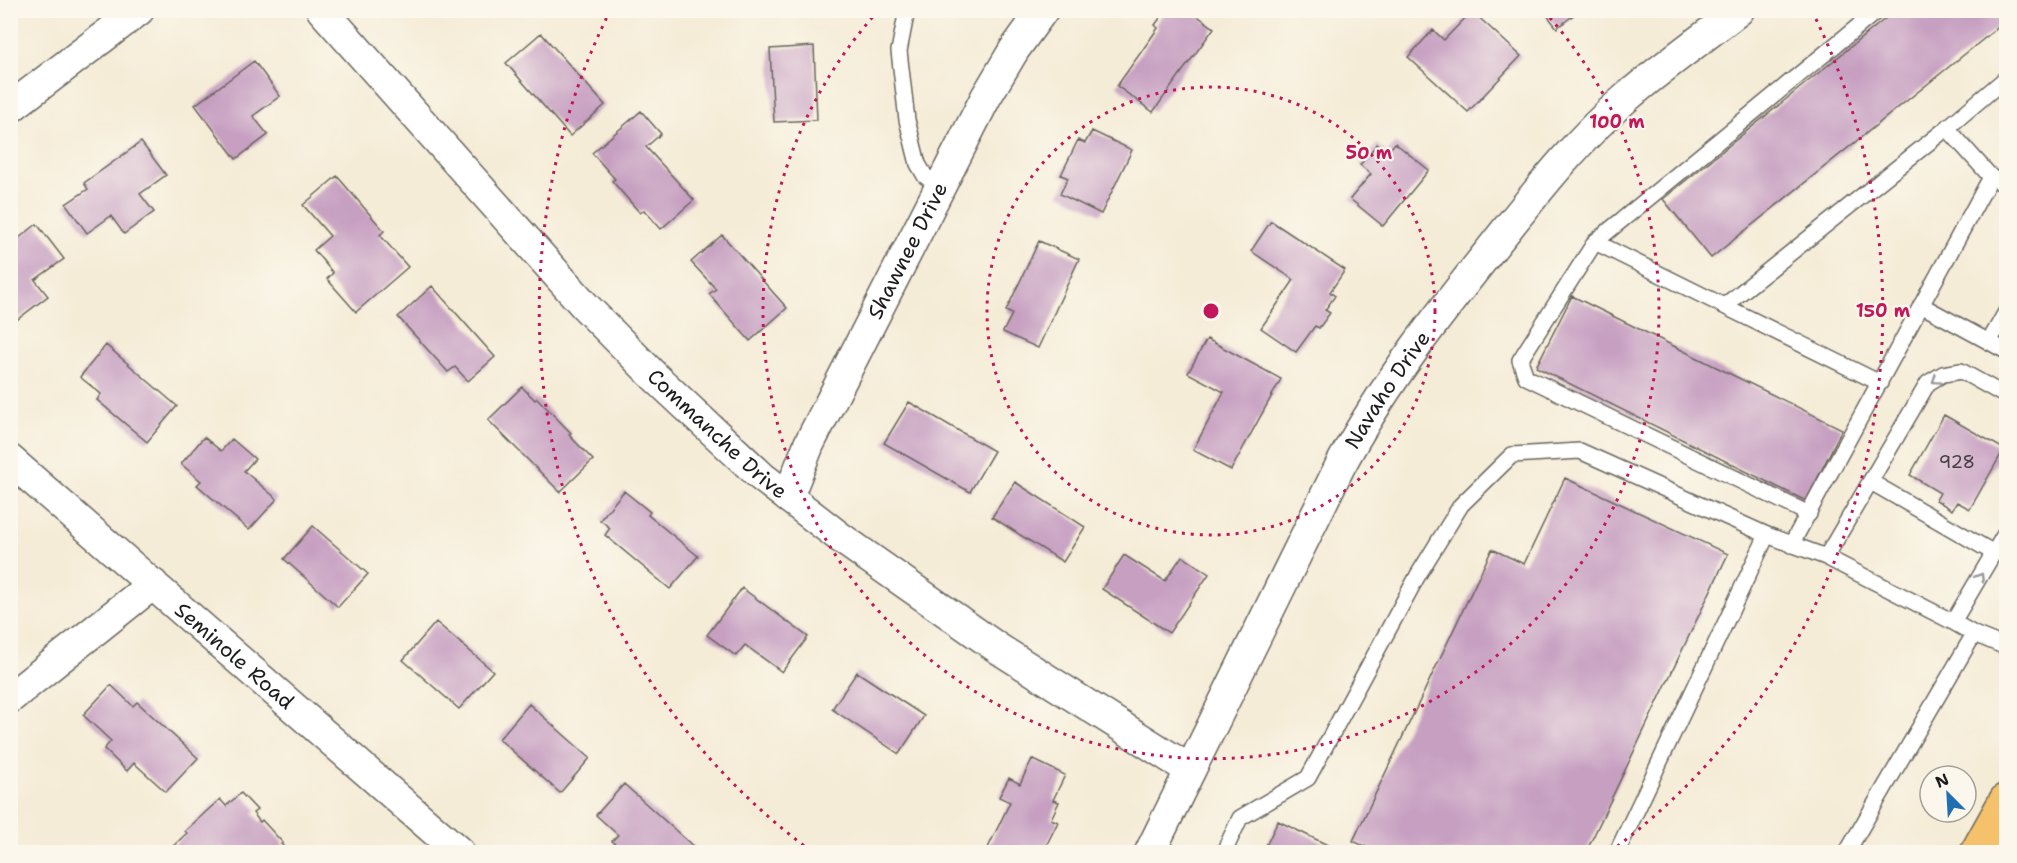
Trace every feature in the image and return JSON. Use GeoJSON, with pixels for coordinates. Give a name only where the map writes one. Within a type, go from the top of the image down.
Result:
{"type":"FeatureCollection","features":[{"type":"Feature","properties":{"kind":"main road"},"geometry":{"type":"LineString","coordinates":[[1977,852],[2007,800]]}},
{"type":"Feature","properties":{"kind":"street"},"geometry":{"type":"LineString","coordinates":[[10,108],[139,10]]}},
{"type":"Feature","properties":{"kind":"street","name":"Commanche Drive"},"geometry":{"type":"LineString","coordinates":[[322,10],[585,306],[653,375],[762,477],[841,538],[999,649],[1190,770]]}},
{"type":"Feature","properties":{"kind":"street","name":"Shawnee Drive"},"geometry":{"type":"LineString","coordinates":[[788,497],[809,444],[986,97],[1014,50],[1043,10]]}},
{"type":"Feature","properties":{"kind":"street","name":"Navaho Drive"},"geometry":{"type":"LineString","coordinates":[[1150,852],[1364,422],[1436,318],[1571,153],[1627,97],[1740,10]]}},
{"type":"Feature","properties":{"kind":"street","name":"Seminole Road"},"geometry":{"type":"LineString","coordinates":[[10,460],[459,852]]}},
{"type":"Feature","properties":{"kind":"street"},"geometry":{"type":"LineString","coordinates":[[10,698],[153,584]]}},
{"type":"Feature","properties":{"kind":"lane"},"geometry":{"type":"LineString","coordinates":[[907,10],[899,51],[908,120],[918,164],[925,176],[940,187]]}},
{"type":"Feature","properties":{"kind":"lane"},"geometry":{"type":"LineString","coordinates":[[1809,514],[1526,377],[1520,360],[1595,242],[1878,10]]}},
{"type":"Feature","properties":{"kind":"lane"},"geometry":{"type":"LineString","coordinates":[[1724,306],[2007,78]]}},
{"type":"Feature","properties":{"kind":"lane"},"geometry":{"type":"LineString","coordinates":[[1947,128],[1991,177],[2007,185]]}},
{"type":"Feature","properties":{"kind":"lane"},"geometry":{"type":"LineString","coordinates":[[1791,545],[1991,177]]}},
{"type":"Feature","properties":{"kind":"lane"},"geometry":{"type":"LineString","coordinates":[[1595,242],[1880,383]]}},
{"type":"Feature","properties":{"kind":"lane"},"geometry":{"type":"LineString","coordinates":[[1921,305],[2007,351]]}},
{"type":"Feature","properties":{"kind":"lane"},"geometry":{"type":"LineString","coordinates":[[1989,342],[2007,312]]}},
{"type":"Feature","properties":{"kind":"lane"},"geometry":{"type":"LineString","coordinates":[[1826,557],[1928,383],[1944,374],[1961,371],[2007,396]]}},
{"type":"Feature","properties":{"kind":"lane"},"geometry":{"type":"LineString","coordinates":[[1224,852],[1240,818],[1308,778],[1418,575],[1461,505],[1512,455],[1580,451],[1767,535],[1826,557],[1974,634],[2007,647]]}},
{"type":"Feature","properties":{"kind":"lane"},"geometry":{"type":"LineString","coordinates":[[1871,482],[1994,553]]}},
{"type":"Feature","properties":{"kind":"lane"},"geometry":{"type":"LineString","coordinates":[[1953,622],[2007,532]]}},
{"type":"Feature","properties":{"kind":"lane"},"geometry":{"type":"LineString","coordinates":[[1617,852],[1767,535]]}},
{"type":"Feature","properties":{"kind":"lane"},"geometry":{"type":"LineString","coordinates":[[1848,852],[1974,634]]}},
{"type":"Feature","properties":{"kind":"building"},"geometry":{"type":"Polygon","coordinates":[[[1166,10],[1189,10],[1214,28],[1153,112],[1117,86],[1158,28],[1155,25],[1166,10]]]}},
{"type":"Feature","properties":{"kind":"building"},"geometry":{"type":"Polygon","coordinates":[[[1543,10],[1580,10],[1557,28],[1543,10]]]}},
{"type":"Feature","properties":{"kind":"building"},"geometry":{"type":"Polygon","coordinates":[[[1896,10],[2006,10],[2006,21],[1711,258],[1663,199],[1896,10]]]}},
{"type":"Feature","properties":{"kind":"building"},"geometry":{"type":"Polygon","coordinates":[[[1472,11],[1521,56],[1468,112],[1408,57],[1433,30],[1444,40],[1472,11]]]}},
{"type":"Feature","properties":{"kind":"building"},"geometry":{"type":"Polygon","coordinates":[[[541,33],[605,105],[570,136],[506,63],[541,33]]]}},
{"type":"Feature","properties":{"kind":"building"},"geometry":{"type":"Polygon","coordinates":[[[814,46],[817,120],[774,122],[770,49],[814,46]]]}},
{"type":"Feature","properties":{"kind":"building"},"geometry":{"type":"Polygon","coordinates":[[[254,61],[280,96],[253,116],[268,135],[236,159],[195,105],[254,61]]]}},
{"type":"Feature","properties":{"kind":"building"},"geometry":{"type":"Polygon","coordinates":[[[641,111],[661,134],[646,147],[694,200],[661,229],[644,210],[640,213],[612,181],[615,179],[592,153],[641,111]]]}},
{"type":"Feature","properties":{"kind":"building"},"geometry":{"type":"Polygon","coordinates":[[[1092,131],[1132,150],[1101,214],[1060,194],[1068,178],[1061,175],[1078,140],[1085,143],[1092,131]]]}},
{"type":"Feature","properties":{"kind":"building"},"geometry":{"type":"Polygon","coordinates":[[[141,142],[166,175],[140,194],[154,212],[124,234],[111,216],[87,233],[66,204],[88,189],[84,183],[141,142]]]}},
{"type":"Feature","properties":{"kind":"building"},"geometry":{"type":"Polygon","coordinates":[[[1395,143],[1429,170],[1383,226],[1350,199],[1371,174],[1360,165],[1377,144],[1387,153],[1395,143]]]}},
{"type":"Feature","properties":{"kind":"building"},"geometry":{"type":"Polygon","coordinates":[[[337,176],[384,231],[380,235],[408,267],[356,312],[327,279],[333,273],[314,250],[330,236],[303,205],[337,176]]]}},
{"type":"Feature","properties":{"kind":"building"},"geometry":{"type":"Polygon","coordinates":[[[1271,221],[1345,270],[1330,292],[1335,296],[1325,310],[1330,313],[1319,328],[1315,326],[1296,352],[1261,328],[1294,280],[1251,251],[1271,221]]]}},
{"type":"Feature","properties":{"kind":"building"},"geometry":{"type":"Polygon","coordinates":[[[37,224],[64,259],[35,280],[48,296],[14,322],[10,318],[10,245],[37,224]]]}},
{"type":"Feature","properties":{"kind":"building"},"geometry":{"type":"Polygon","coordinates":[[[722,235],[787,308],[750,341],[709,294],[716,289],[691,262],[722,235]]]}},
{"type":"Feature","properties":{"kind":"building"},"geometry":{"type":"Polygon","coordinates":[[[1039,241],[1079,259],[1038,348],[1003,332],[1012,314],[1006,311],[1039,241]]]}},
{"type":"Feature","properties":{"kind":"building"},"geometry":{"type":"Polygon","coordinates":[[[432,286],[495,357],[468,381],[455,367],[448,372],[398,317],[432,286]]]}},
{"type":"Feature","properties":{"kind":"building"},"geometry":{"type":"Polygon","coordinates":[[[1572,296],[1842,429],[1806,501],[1536,367],[1572,296]]]}},
{"type":"Feature","properties":{"kind":"building"},"geometry":{"type":"Polygon","coordinates":[[[1207,339],[1281,379],[1231,470],[1193,450],[1224,392],[1188,373],[1207,339]]]}},
{"type":"Feature","properties":{"kind":"building"},"geometry":{"type":"Polygon","coordinates":[[[106,345],[177,406],[147,442],[97,400],[101,394],[80,377],[106,345]]]}},
{"type":"Feature","properties":{"kind":"building"},"geometry":{"type":"Polygon","coordinates":[[[522,387],[535,400],[537,398],[593,460],[560,492],[488,420],[522,387]]]}},
{"type":"Feature","properties":{"kind":"building"},"geometry":{"type":"Polygon","coordinates":[[[909,402],[994,451],[970,492],[884,443],[909,402]]]}},
{"type":"Feature","properties":{"kind":"building"},"geometry":{"type":"Polygon","coordinates":[[[1944,415],[2004,449],[1970,509],[1957,502],[1952,510],[1936,500],[1940,493],[1910,475],[1944,415]]]}},
{"type":"Feature","properties":{"kind":"building"},"geometry":{"type":"Polygon","coordinates":[[[204,437],[221,451],[232,439],[255,459],[244,471],[277,499],[249,530],[197,485],[201,481],[181,464],[204,437]]]}},
{"type":"Feature","properties":{"kind":"building"},"geometry":{"type":"Polygon","coordinates":[[[1565,478],[1728,554],[1586,852],[1377,852],[1353,841],[1492,549],[1524,564],[1565,478]]]}},
{"type":"Feature","properties":{"kind":"building"},"geometry":{"type":"Polygon","coordinates":[[[1015,482],[1085,527],[1063,562],[992,517],[1015,482]]]}},
{"type":"Feature","properties":{"kind":"building"},"geometry":{"type":"Polygon","coordinates":[[[624,491],[650,512],[648,515],[698,556],[670,589],[605,535],[610,528],[600,520],[624,491]]]}},
{"type":"Feature","properties":{"kind":"building"},"geometry":{"type":"Polygon","coordinates":[[[313,526],[368,574],[338,607],[284,559],[313,526]]]}},
{"type":"Feature","properties":{"kind":"building"},"geometry":{"type":"Polygon","coordinates":[[[1124,555],[1165,581],[1182,556],[1209,574],[1169,633],[1102,589],[1124,555]]]}},
{"type":"Feature","properties":{"kind":"building"},"geometry":{"type":"Polygon","coordinates":[[[742,588],[808,637],[782,672],[745,645],[736,656],[707,635],[742,588]]]}},
{"type":"Feature","properties":{"kind":"building"},"geometry":{"type":"Polygon","coordinates":[[[436,622],[493,671],[459,709],[403,660],[436,622]]]}},
{"type":"Feature","properties":{"kind":"building"},"geometry":{"type":"Polygon","coordinates":[[[857,672],[924,716],[899,754],[832,709],[857,672]]]}},
{"type":"Feature","properties":{"kind":"building"},"geometry":{"type":"Polygon","coordinates":[[[111,685],[133,706],[137,702],[198,758],[166,792],[134,763],[127,771],[104,749],[111,741],[83,715],[111,685]]]}},
{"type":"Feature","properties":{"kind":"building"},"geometry":{"type":"Polygon","coordinates":[[[529,704],[590,758],[560,793],[499,739],[529,704]]]}},
{"type":"Feature","properties":{"kind":"building"},"geometry":{"type":"Polygon","coordinates":[[[1032,759],[1065,775],[1053,800],[1059,802],[1051,819],[1058,822],[1043,852],[986,852],[1010,802],[999,797],[1009,778],[1020,784],[1032,759]]]}},
{"type":"Feature","properties":{"kind":"building"},"geometry":{"type":"Polygon","coordinates":[[[624,784],[695,848],[691,852],[625,852],[612,841],[618,835],[596,815],[624,784]]]}},
{"type":"Feature","properties":{"kind":"building"},"geometry":{"type":"Polygon","coordinates":[[[241,793],[257,810],[253,813],[260,822],[262,820],[289,852],[228,852],[223,847],[216,852],[167,852],[187,833],[185,831],[220,799],[226,806],[241,793]]]}},
{"type":"Feature","properties":{"kind":"building"},"geometry":{"type":"Polygon","coordinates":[[[1278,821],[1342,852],[1263,852],[1278,821]]]}}]}
